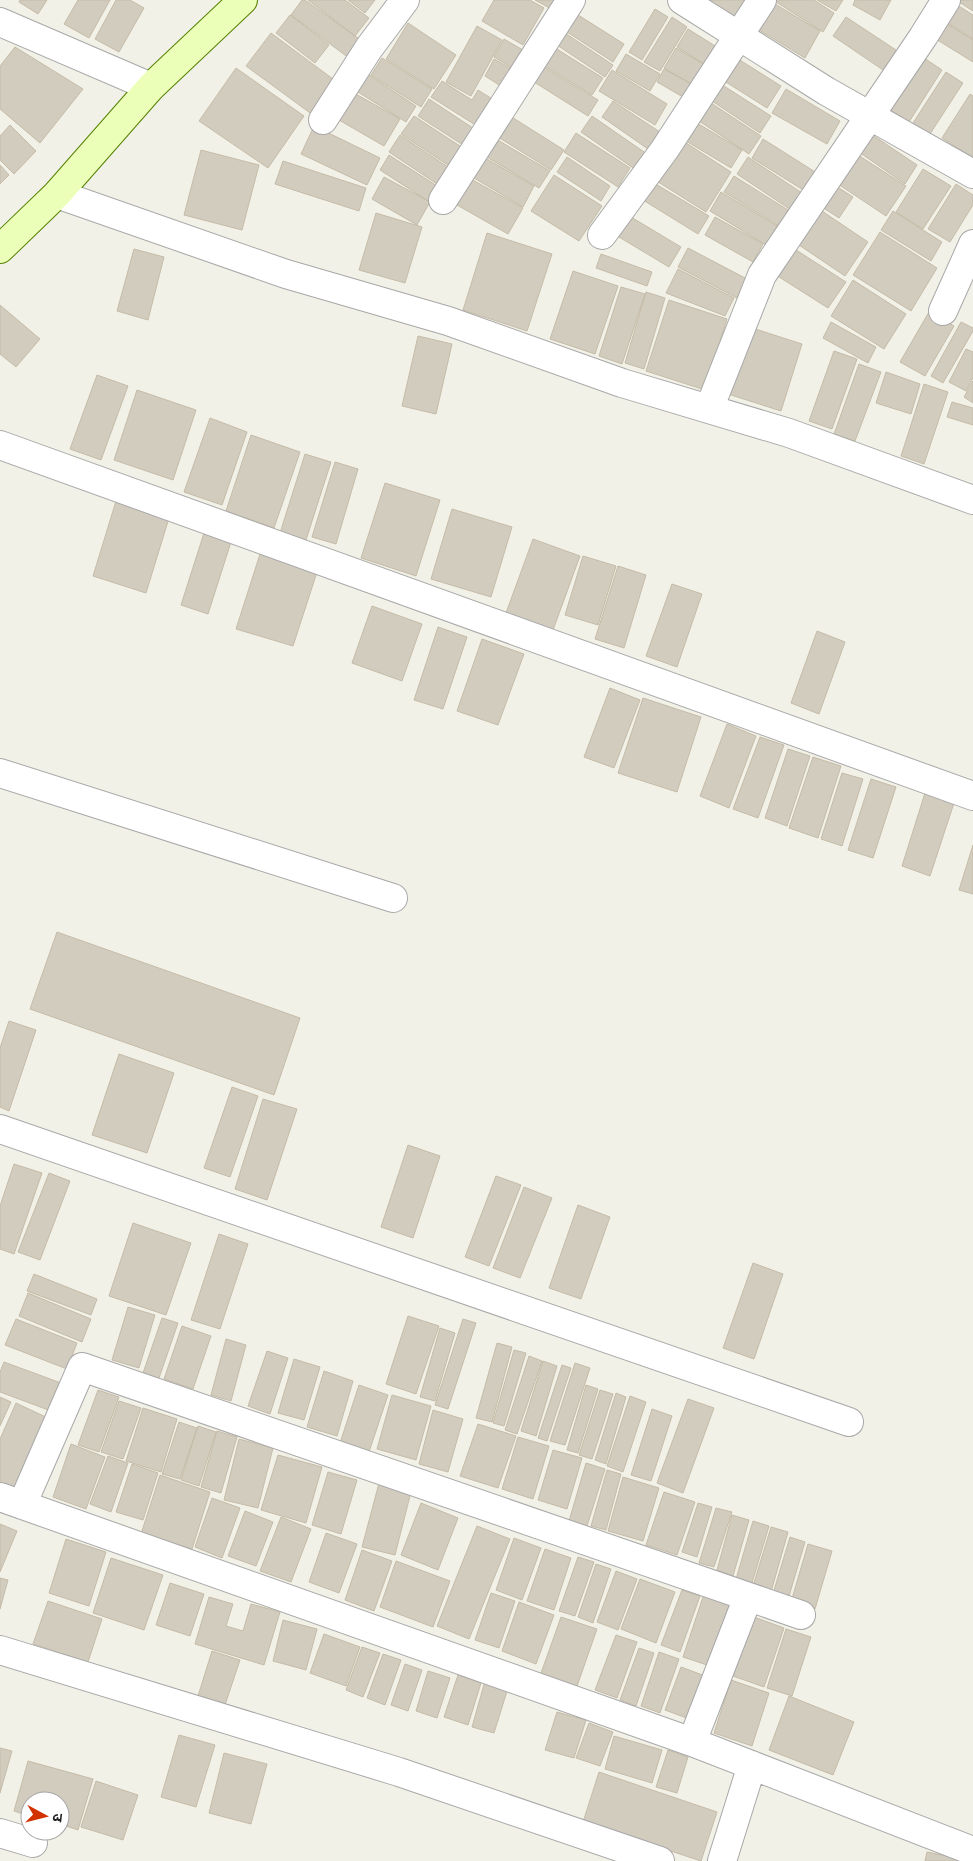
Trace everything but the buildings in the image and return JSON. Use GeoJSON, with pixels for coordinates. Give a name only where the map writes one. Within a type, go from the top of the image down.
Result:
{"type":"FeatureCollection","features":[{"type":"Feature","properties":{"kind":"street"},"geometry":{"type":"LineString","coordinates":[[0,249],[57,194],[151,87],[243,0]]}},
{"type":"Feature","properties":{"kind":"street"},"geometry":{"type":"LineString","coordinates":[[323,120],[369,48],[405,0]]}},
{"type":"Feature","properties":{"kind":"street"},"geometry":{"type":"LineString","coordinates":[[443,200],[571,0]]}},
{"type":"Feature","properties":{"kind":"street"},"geometry":{"type":"LineString","coordinates":[[682,0],[826,91],[973,174]]}},
{"type":"Feature","properties":{"kind":"street"},"geometry":{"type":"LineString","coordinates":[[602,235],[665,149],[762,0]]}},
{"type":"Feature","properties":{"kind":"street"},"geometry":{"type":"LineString","coordinates":[[709,409],[762,275],[946,0]]}},
{"type":"Feature","properties":{"kind":"street"},"geometry":{"type":"LineString","coordinates":[[0,22],[151,87]]}},
{"type":"Feature","properties":{"kind":"street"},"geometry":{"type":"LineString","coordinates":[[57,194],[286,274],[448,321],[622,383],[789,433],[973,500]]}},
{"type":"Feature","properties":{"kind":"street"},"geometry":{"type":"LineString","coordinates":[[943,311],[973,244]]}},
{"type":"Feature","properties":{"kind":"street"},"geometry":{"type":"LineString","coordinates":[[0,445],[973,796]]}},
{"type":"Feature","properties":{"kind":"street"},"geometry":{"type":"LineString","coordinates":[[0,773],[393,898]]}},
{"type":"Feature","properties":{"kind":"street"},"geometry":{"type":"LineString","coordinates":[[0,1129],[849,1422]]}},
{"type":"Feature","properties":{"kind":"street"},"geometry":{"type":"LineString","coordinates":[[802,1615],[82,1367],[11,1501],[692,1742],[973,1851]]}},
{"type":"Feature","properties":{"kind":"street"},"geometry":{"type":"LineString","coordinates":[[692,1742],[748,1597]]}},
{"type":"Feature","properties":{"kind":"street"},"geometry":{"type":"LineString","coordinates":[[0,1650],[399,1772],[660,1861]]}},
{"type":"Feature","properties":{"kind":"street"},"geometry":{"type":"LineString","coordinates":[[722,1861],[752,1765]]}},
{"type":"Feature","properties":{"kind":"street"},"geometry":{"type":"LineString","coordinates":[[0,1833],[32,1843]]}}]}
